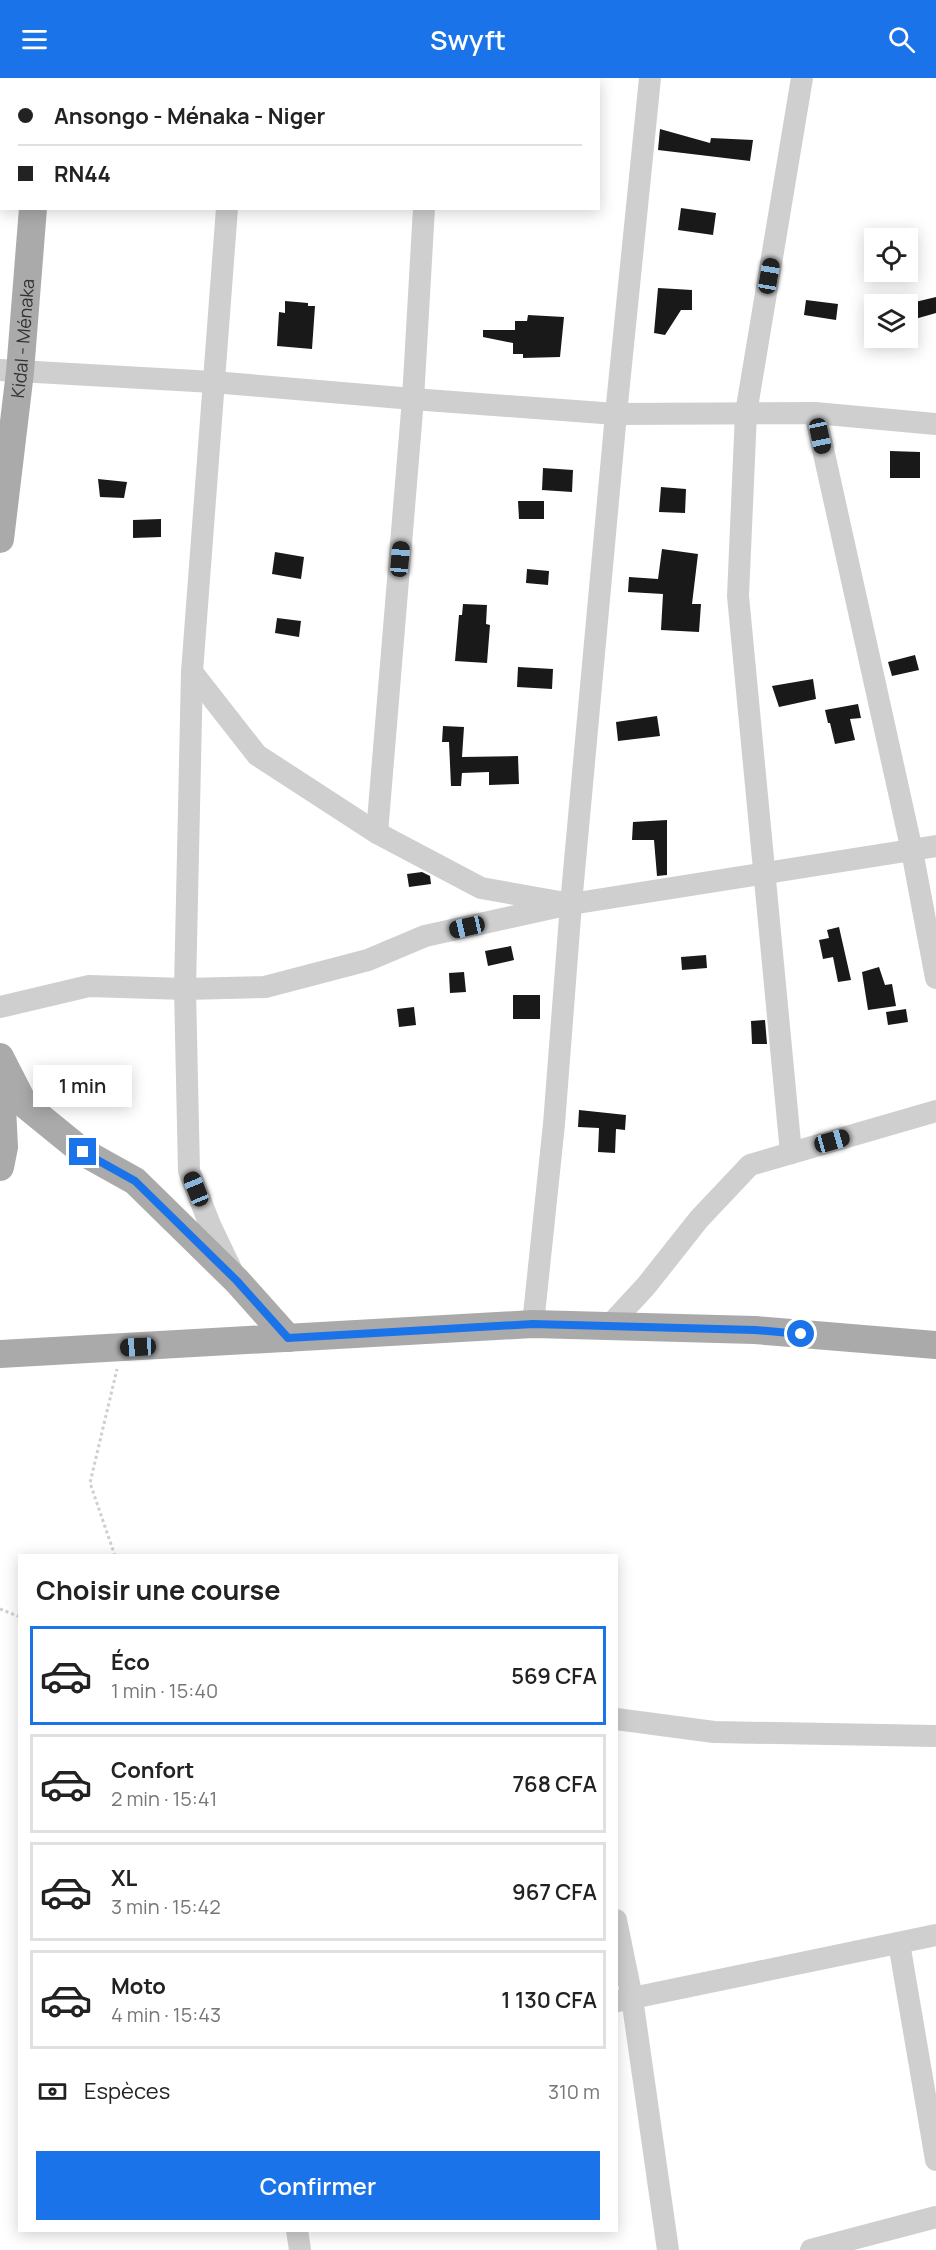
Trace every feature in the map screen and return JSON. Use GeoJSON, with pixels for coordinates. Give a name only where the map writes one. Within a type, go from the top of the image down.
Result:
{"type":"FeatureCollection","features":[{"type":"Feature","properties":{"kind":"main road","name":"Kidal - Ménaka"},"geometry":{"type":"LineString","coordinates":[[0,539],[10,371],[33,210]]}},
{"type":"Feature","properties":{"kind":"main road"},"geometry":{"type":"LineString","coordinates":[[0,1057],[24,1104],[83,1152],[135,1181],[237,1281],[288,1338]]}},
{"type":"Feature","properties":{"kind":"main road"},"geometry":{"type":"LineString","coordinates":[[0,1068],[4,1147],[0,1167]]}},
{"type":"Feature","properties":{"kind":"main road"},"geometry":{"type":"LineString","coordinates":[[0,1354],[533,1324],[755,1330],[936,1345]]}},
{"type":"Feature","properties":{"kind":"street"},"geometry":{"type":"LineString","coordinates":[[533,1324],[554,1124],[571,904],[616,414],[650,78]]}},
{"type":"Feature","properties":{"kind":"street"},"geometry":{"type":"LineString","coordinates":[[791,1153],[738,596],[746,413],[801,86],[820,78]]}},
{"type":"Feature","properties":{"kind":"street"},"geometry":{"type":"LineString","coordinates":[[227,210],[192,672],[185,989],[189,1171],[210,1225],[237,1281]]}},
{"type":"Feature","properties":{"kind":"street"},"geometry":{"type":"LineString","coordinates":[[377,833],[413,399],[424,210]]}},
{"type":"Feature","properties":{"kind":"street"},"geometry":{"type":"LineString","coordinates":[[10,371],[213,382],[616,414],[815,413],[936,424]]}},
{"type":"Feature","properties":{"kind":"street"},"geometry":{"type":"LineString","coordinates":[[815,413],[912,851],[936,978]]}},
{"type":"Feature","properties":{"kind":"street"},"geometry":{"type":"LineString","coordinates":[[192,672],[256,755],[377,833],[481,888],[571,904]]}},
{"type":"Feature","properties":{"kind":"street"},"geometry":{"type":"LineString","coordinates":[[0,1007],[89,986],[185,989],[265,987],[368,960],[425,936],[571,904],[936,846]]}},
{"type":"Feature","properties":{"kind":"street"},"geometry":{"type":"LineString","coordinates":[[609,1326],[646,1286],[699,1219],[750,1165],[936,1111]]}},
{"type":"Feature","properties":{"kind":"street"},"geometry":{"type":"LineString","coordinates":[[618,1719],[714,1732],[936,1736]]}},
{"type":"Feature","properties":{"kind":"street"},"geometry":{"type":"LineString","coordinates":[[624,2000],[936,1935]]}},
{"type":"Feature","properties":{"kind":"street"},"geometry":{"type":"LineString","coordinates":[[618,1940],[624,2000],[668,2250]]}},
{"type":"Feature","properties":{"kind":"street"},"geometry":{"type":"LineString","coordinates":[[898,1942],[936,2160]]}},
{"type":"Feature","properties":{"kind":"street"},"geometry":{"type":"LineString","coordinates":[[811,2250],[936,2217]]}},
{"type":"Feature","properties":{"kind":"street"},"geometry":{"type":"LineString","coordinates":[[297,2232],[300,2250]]}},
{"type":"Feature","properties":{"kind":"path"},"geometry":{"type":"LineString","coordinates":[[114,1554],[90,1483],[122,1348]]}},
{"type":"Feature","properties":{"kind":"path"},"geometry":{"type":"LineString","coordinates":[[0,1609],[18,1616]]}},
{"type":"Feature","properties":{"kind":"building"},"geometry":{"type":"Polygon","coordinates":[[[660,129],[710,143],[711,138],[753,140],[750,161],[658,150],[660,129]]]}},
{"type":"Feature","properties":{"kind":"building"},"geometry":{"type":"Polygon","coordinates":[[[681,208],[716,213],[713,235],[678,230],[681,208]]]}},
{"type":"Feature","properties":{"kind":"building"},"geometry":{"type":"Polygon","coordinates":[[[658,288],[692,290],[692,310],[681,310],[665,335],[654,333],[658,288]]]}},
{"type":"Feature","properties":{"kind":"building"},"geometry":{"type":"Polygon","coordinates":[[[936,297],[936,313],[918,318],[918,301],[936,297]]]}},
{"type":"Feature","properties":{"kind":"building"},"geometry":{"type":"Polygon","coordinates":[[[806,300],[838,304],[836,320],[804,315],[806,300]]]}},
{"type":"Feature","properties":{"kind":"building"},"geometry":{"type":"Polygon","coordinates":[[[285,301],[308,303],[308,306],[315,306],[312,349],[277,346],[279,312],[285,313],[285,301]]]}},
{"type":"Feature","properties":{"kind":"building"},"geometry":{"type":"Polygon","coordinates":[[[528,315],[564,317],[560,357],[523,358],[523,354],[513,354],[513,343],[483,337],[483,330],[515,330],[515,321],[527,321],[528,315]]]}},
{"type":"Feature","properties":{"kind":"building"},"geometry":{"type":"Polygon","coordinates":[[[890,451],[920,452],[920,478],[890,478],[890,451]]]}},
{"type":"Feature","properties":{"kind":"building"},"geometry":{"type":"Polygon","coordinates":[[[543,468],[573,470],[572,492],[542,490],[543,468]]]}},
{"type":"Feature","properties":{"kind":"building"},"geometry":{"type":"Polygon","coordinates":[[[98,479],[127,482],[124,498],[100,497],[98,479]]]}},
{"type":"Feature","properties":{"kind":"building"},"geometry":{"type":"Polygon","coordinates":[[[661,487],[686,489],[685,513],[659,512],[661,487]]]}},
{"type":"Feature","properties":{"kind":"building"},"geometry":{"type":"Polygon","coordinates":[[[518,501],[544,501],[544,519],[519,519],[518,501]]]}},
{"type":"Feature","properties":{"kind":"building"},"geometry":{"type":"Polygon","coordinates":[[[161,519],[161,537],[133,538],[133,520],[161,519]]]}},
{"type":"Feature","properties":{"kind":"building"},"geometry":{"type":"Polygon","coordinates":[[[662,549],[698,554],[692,604],[701,604],[699,632],[661,630],[663,594],[628,592],[629,577],[658,579],[662,549]]]}},
{"type":"Feature","properties":{"kind":"building"},"geometry":{"type":"Polygon","coordinates":[[[275,552],[304,557],[301,579],[272,574],[275,552]]]}},
{"type":"Feature","properties":{"kind":"building"},"geometry":{"type":"Polygon","coordinates":[[[527,569],[549,571],[548,585],[526,583],[527,569]]]}},
{"type":"Feature","properties":{"kind":"building"},"geometry":{"type":"Polygon","coordinates":[[[463,604],[487,605],[486,624],[490,625],[487,663],[455,661],[459,615],[462,615],[463,604]]]}},
{"type":"Feature","properties":{"kind":"building"},"geometry":{"type":"Polygon","coordinates":[[[277,618],[301,621],[299,637],[275,633],[277,618]]]}},
{"type":"Feature","properties":{"kind":"building"},"geometry":{"type":"Polygon","coordinates":[[[915,655],[919,670],[892,676],[888,662],[915,655]]]}},
{"type":"Feature","properties":{"kind":"building"},"geometry":{"type":"Polygon","coordinates":[[[518,667],[553,669],[552,689],[517,687],[518,667]]]}},
{"type":"Feature","properties":{"kind":"building"},"geometry":{"type":"Polygon","coordinates":[[[813,679],[816,699],[779,707],[772,686],[813,679]]]}},
{"type":"Feature","properties":{"kind":"building"},"geometry":{"type":"Polygon","coordinates":[[[858,704],[861,718],[850,719],[855,740],[835,744],[825,710],[858,704]]]}},
{"type":"Feature","properties":{"kind":"building"},"geometry":{"type":"Polygon","coordinates":[[[657,716],[660,736],[618,741],[616,722],[657,716]]]}},
{"type":"Feature","properties":{"kind":"building"},"geometry":{"type":"Polygon","coordinates":[[[443,726],[464,727],[462,757],[518,756],[519,784],[489,785],[489,772],[462,773],[461,786],[451,786],[449,742],[442,742],[443,726]]]}},
{"type":"Feature","properties":{"kind":"building"},"geometry":{"type":"Polygon","coordinates":[[[667,820],[667,875],[657,876],[654,840],[632,840],[633,822],[667,820]]]}},
{"type":"Feature","properties":{"kind":"building"},"geometry":{"type":"Polygon","coordinates":[[[422,872],[430,876],[431,884],[409,887],[407,874],[422,872]]]}},
{"type":"Feature","properties":{"kind":"building"},"geometry":{"type":"Polygon","coordinates":[[[839,927],[851,980],[838,982],[833,957],[823,959],[819,940],[829,938],[827,930],[839,927]]]}},
{"type":"Feature","properties":{"kind":"building"},"geometry":{"type":"Polygon","coordinates":[[[511,946],[514,960],[488,966],[485,951],[511,946]]]}},
{"type":"Feature","properties":{"kind":"building"},"geometry":{"type":"Polygon","coordinates":[[[706,955],[707,968],[682,970],[681,957],[706,955]]]}},
{"type":"Feature","properties":{"kind":"building"},"geometry":{"type":"Polygon","coordinates":[[[879,967],[885,985],[892,984],[896,1006],[868,1010],[862,972],[879,967]]]}},
{"type":"Feature","properties":{"kind":"building"},"geometry":{"type":"Polygon","coordinates":[[[464,972],[466,992],[450,993],[449,973],[464,972]]]}},
{"type":"Feature","properties":{"kind":"building"},"geometry":{"type":"Polygon","coordinates":[[[513,995],[540,995],[540,1019],[513,1019],[513,995]]]}},
{"type":"Feature","properties":{"kind":"building"},"geometry":{"type":"Polygon","coordinates":[[[414,1007],[416,1025],[399,1027],[397,1009],[414,1007]]]}},
{"type":"Feature","properties":{"kind":"building"},"geometry":{"type":"Polygon","coordinates":[[[906,1009],[908,1022],[888,1025],[886,1012],[906,1009]]]}},
{"type":"Feature","properties":{"kind":"building"},"geometry":{"type":"Polygon","coordinates":[[[765,1020],[767,1044],[752,1044],[751,1021],[765,1020]]]}},
{"type":"Feature","properties":{"kind":"building"},"geometry":{"type":"Polygon","coordinates":[[[579,1110],[626,1115],[625,1130],[616,1129],[615,1153],[598,1152],[599,1128],[578,1127],[579,1110]]]}},
{"type":"Feature","properties":{"kind":"route"},"geometry":{"type":"LineString","coordinates":[[83,1152],[135,1181],[199,1242],[288,1338],[533,1324],[755,1330],[801,1334]]}}]}
